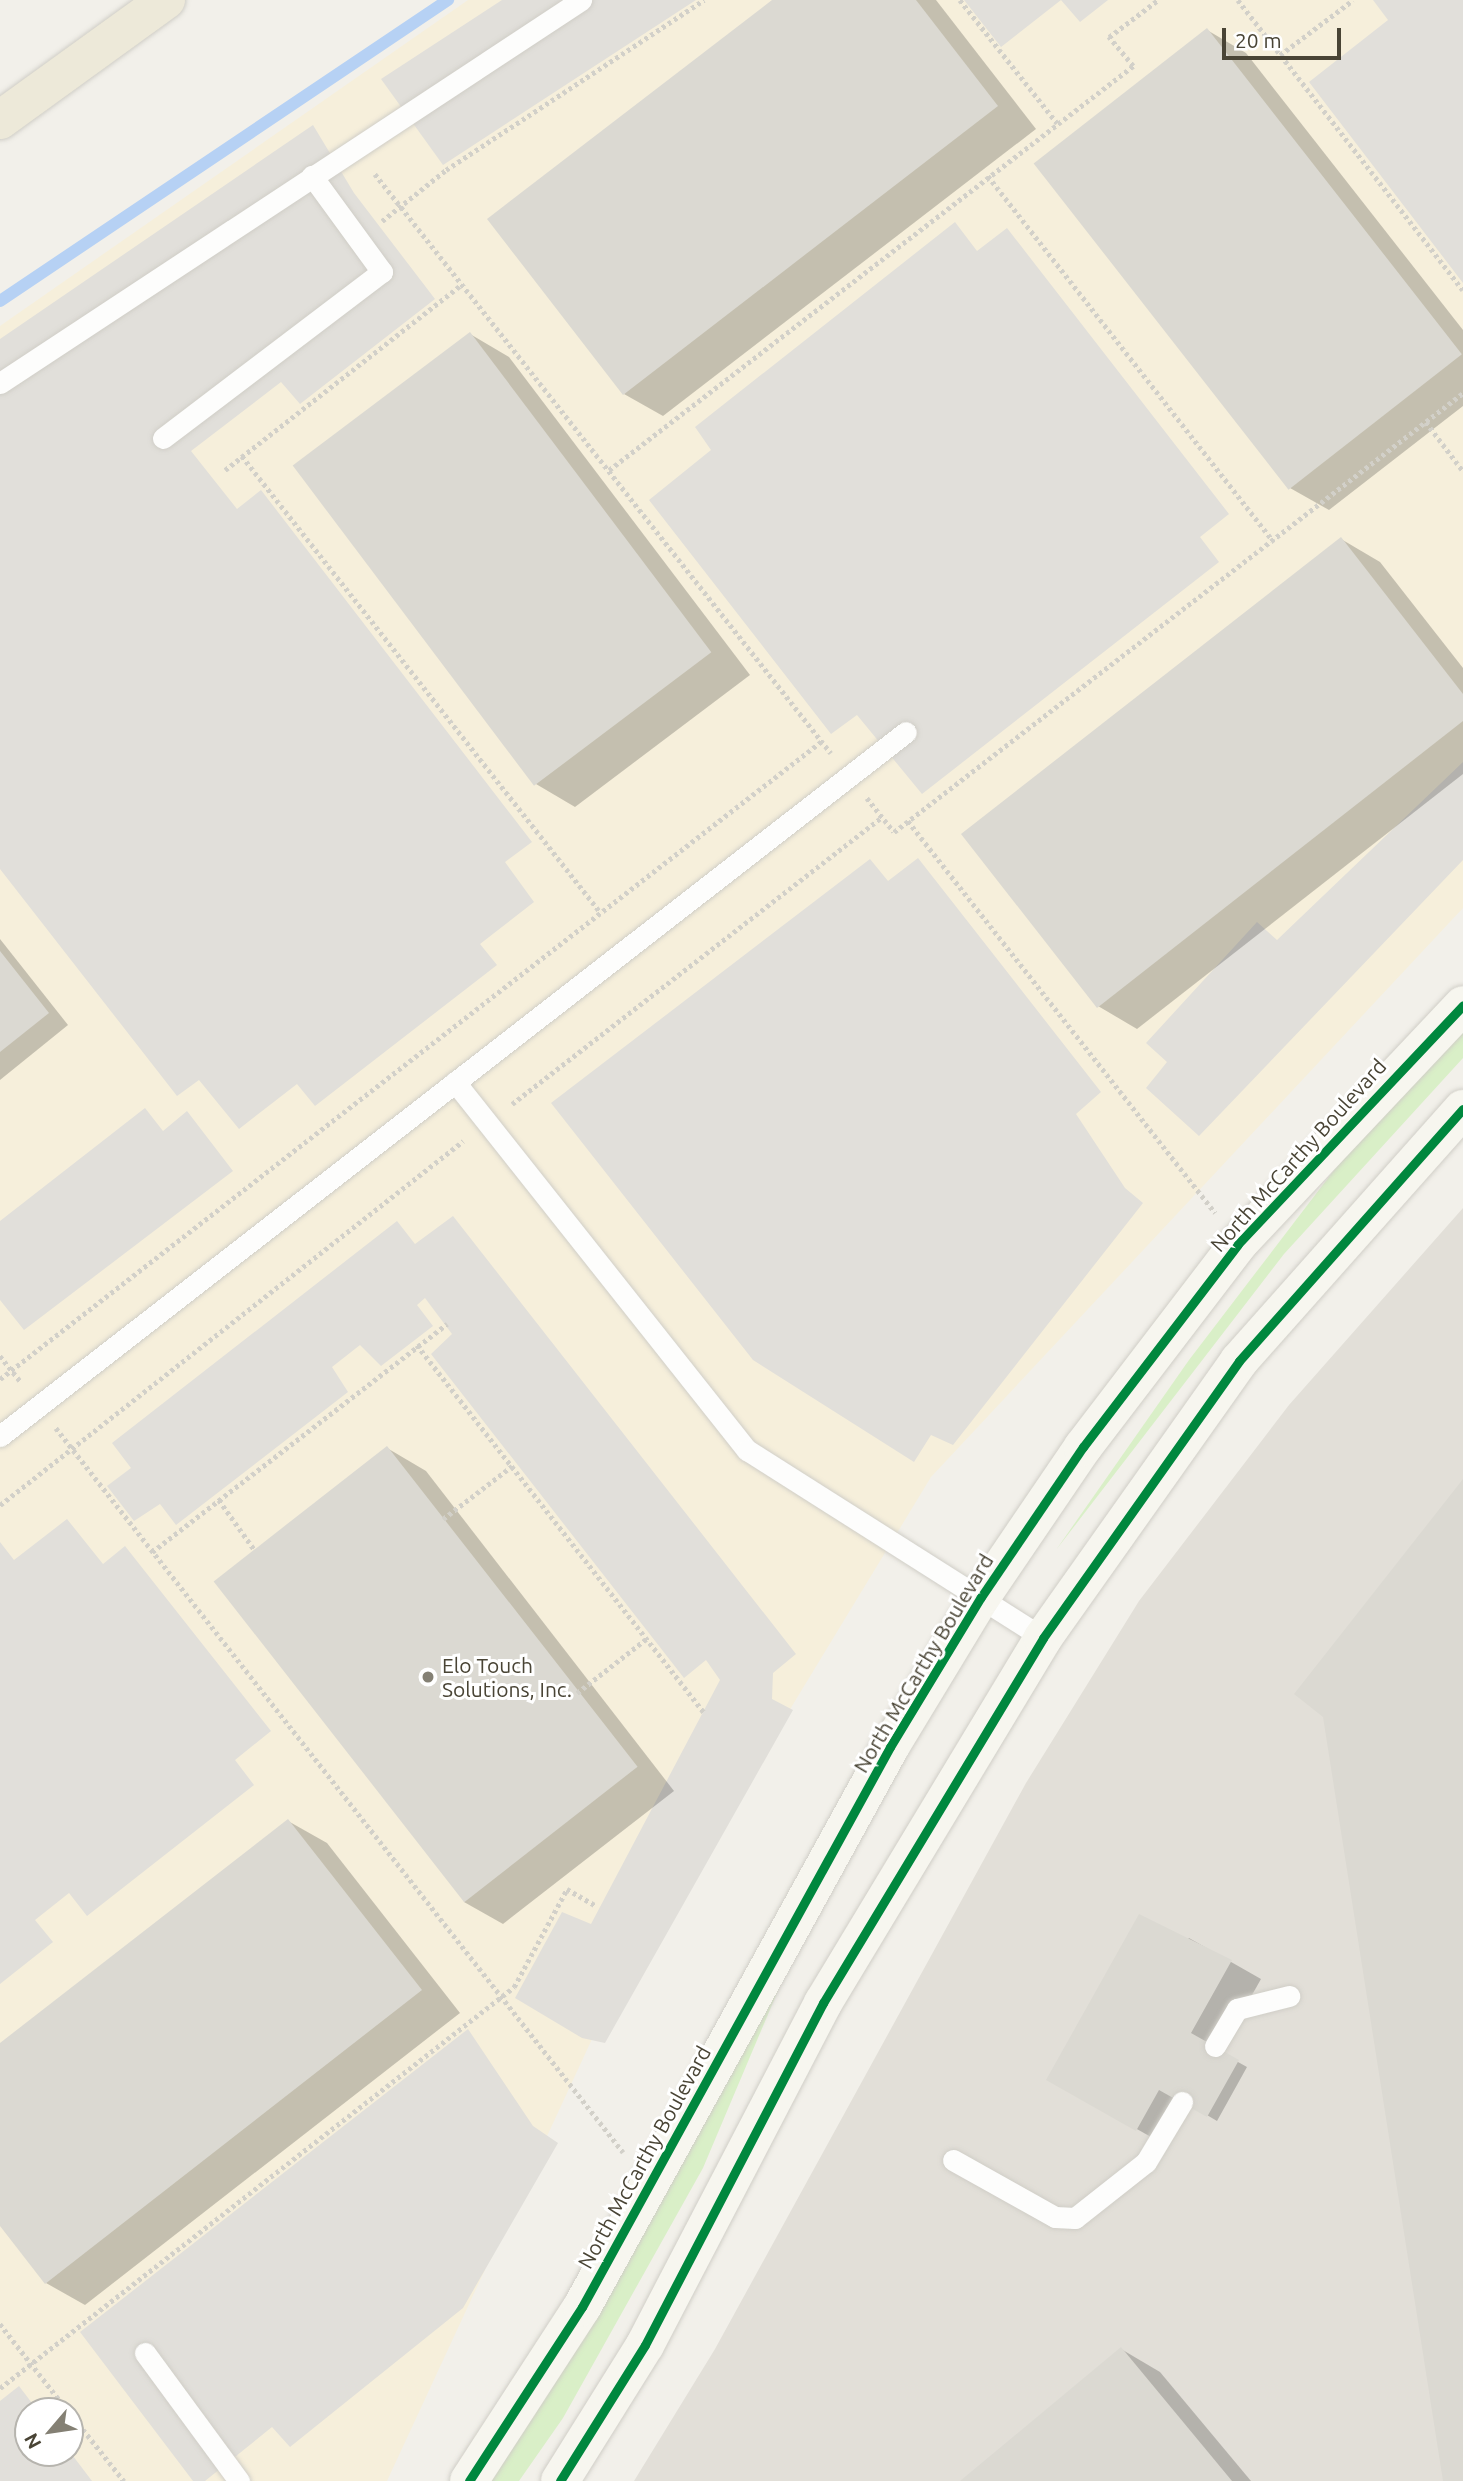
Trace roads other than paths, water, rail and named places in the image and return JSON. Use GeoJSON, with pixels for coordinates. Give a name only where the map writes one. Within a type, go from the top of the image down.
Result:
{"type":"FeatureCollection","features":[{"type":"Feature","properties":{"kind":"highway"},"geometry":{"type":"LineString","coordinates":[[0,87],[121,0]]}},
{"type":"Feature","properties":{"kind":"highway"},"geometry":{"type":"LineString","coordinates":[[0,120],[166,0]]}},
{"type":"Feature","properties":{"kind":"main road","name":"North McCarthy Boulevard"},"geometry":{"type":"LineString","coordinates":[[469,2481],[582,2307],[890,1748],[981,1597],[1083,1447],[1238,1244],[1463,1005]]}},
{"type":"Feature","properties":{"kind":"main road"},"geometry":{"type":"LineString","coordinates":[[560,2481],[645,2344],[823,2003],[1043,1638],[1239,1361],[1463,1109]]}},
{"type":"Feature","properties":{"kind":"lane"},"geometry":{"type":"LineString","coordinates":[[0,383],[581,0]]}},
{"type":"Feature","properties":{"kind":"lane"},"geometry":{"type":"LineString","coordinates":[[163,438],[382,272],[312,176]]}},
{"type":"Feature","properties":{"kind":"lane"},"geometry":{"type":"LineString","coordinates":[[0,1436],[906,732]]}},
{"type":"Feature","properties":{"kind":"lane"},"geometry":{"type":"LineString","coordinates":[[455,1082],[747,1450],[1043,1638]]}},
{"type":"Feature","properties":{"kind":"lane"},"geometry":{"type":"LineString","coordinates":[[1215,2046],[1237,2009],[1289,1996]]}},
{"type":"Feature","properties":{"kind":"lane"},"geometry":{"type":"LineString","coordinates":[[953,2160],[1055,2217],[1075,2218],[1146,2162],[1182,2102]]}},
{"type":"Feature","properties":{"kind":"lane"},"geometry":{"type":"LineString","coordinates":[[145,2353],[239,2481]]}},
{"type":"Feature","properties":{"kind":"waterway"},"geometry":{"type":"LineString","coordinates":[[0,301],[448,0]]}},
{"type":"Feature","properties":{"kind":"place","name":"Elo Touch Solutions, Inc."},"geometry":{"type":"Point","coordinates":[428,1677]}}]}
